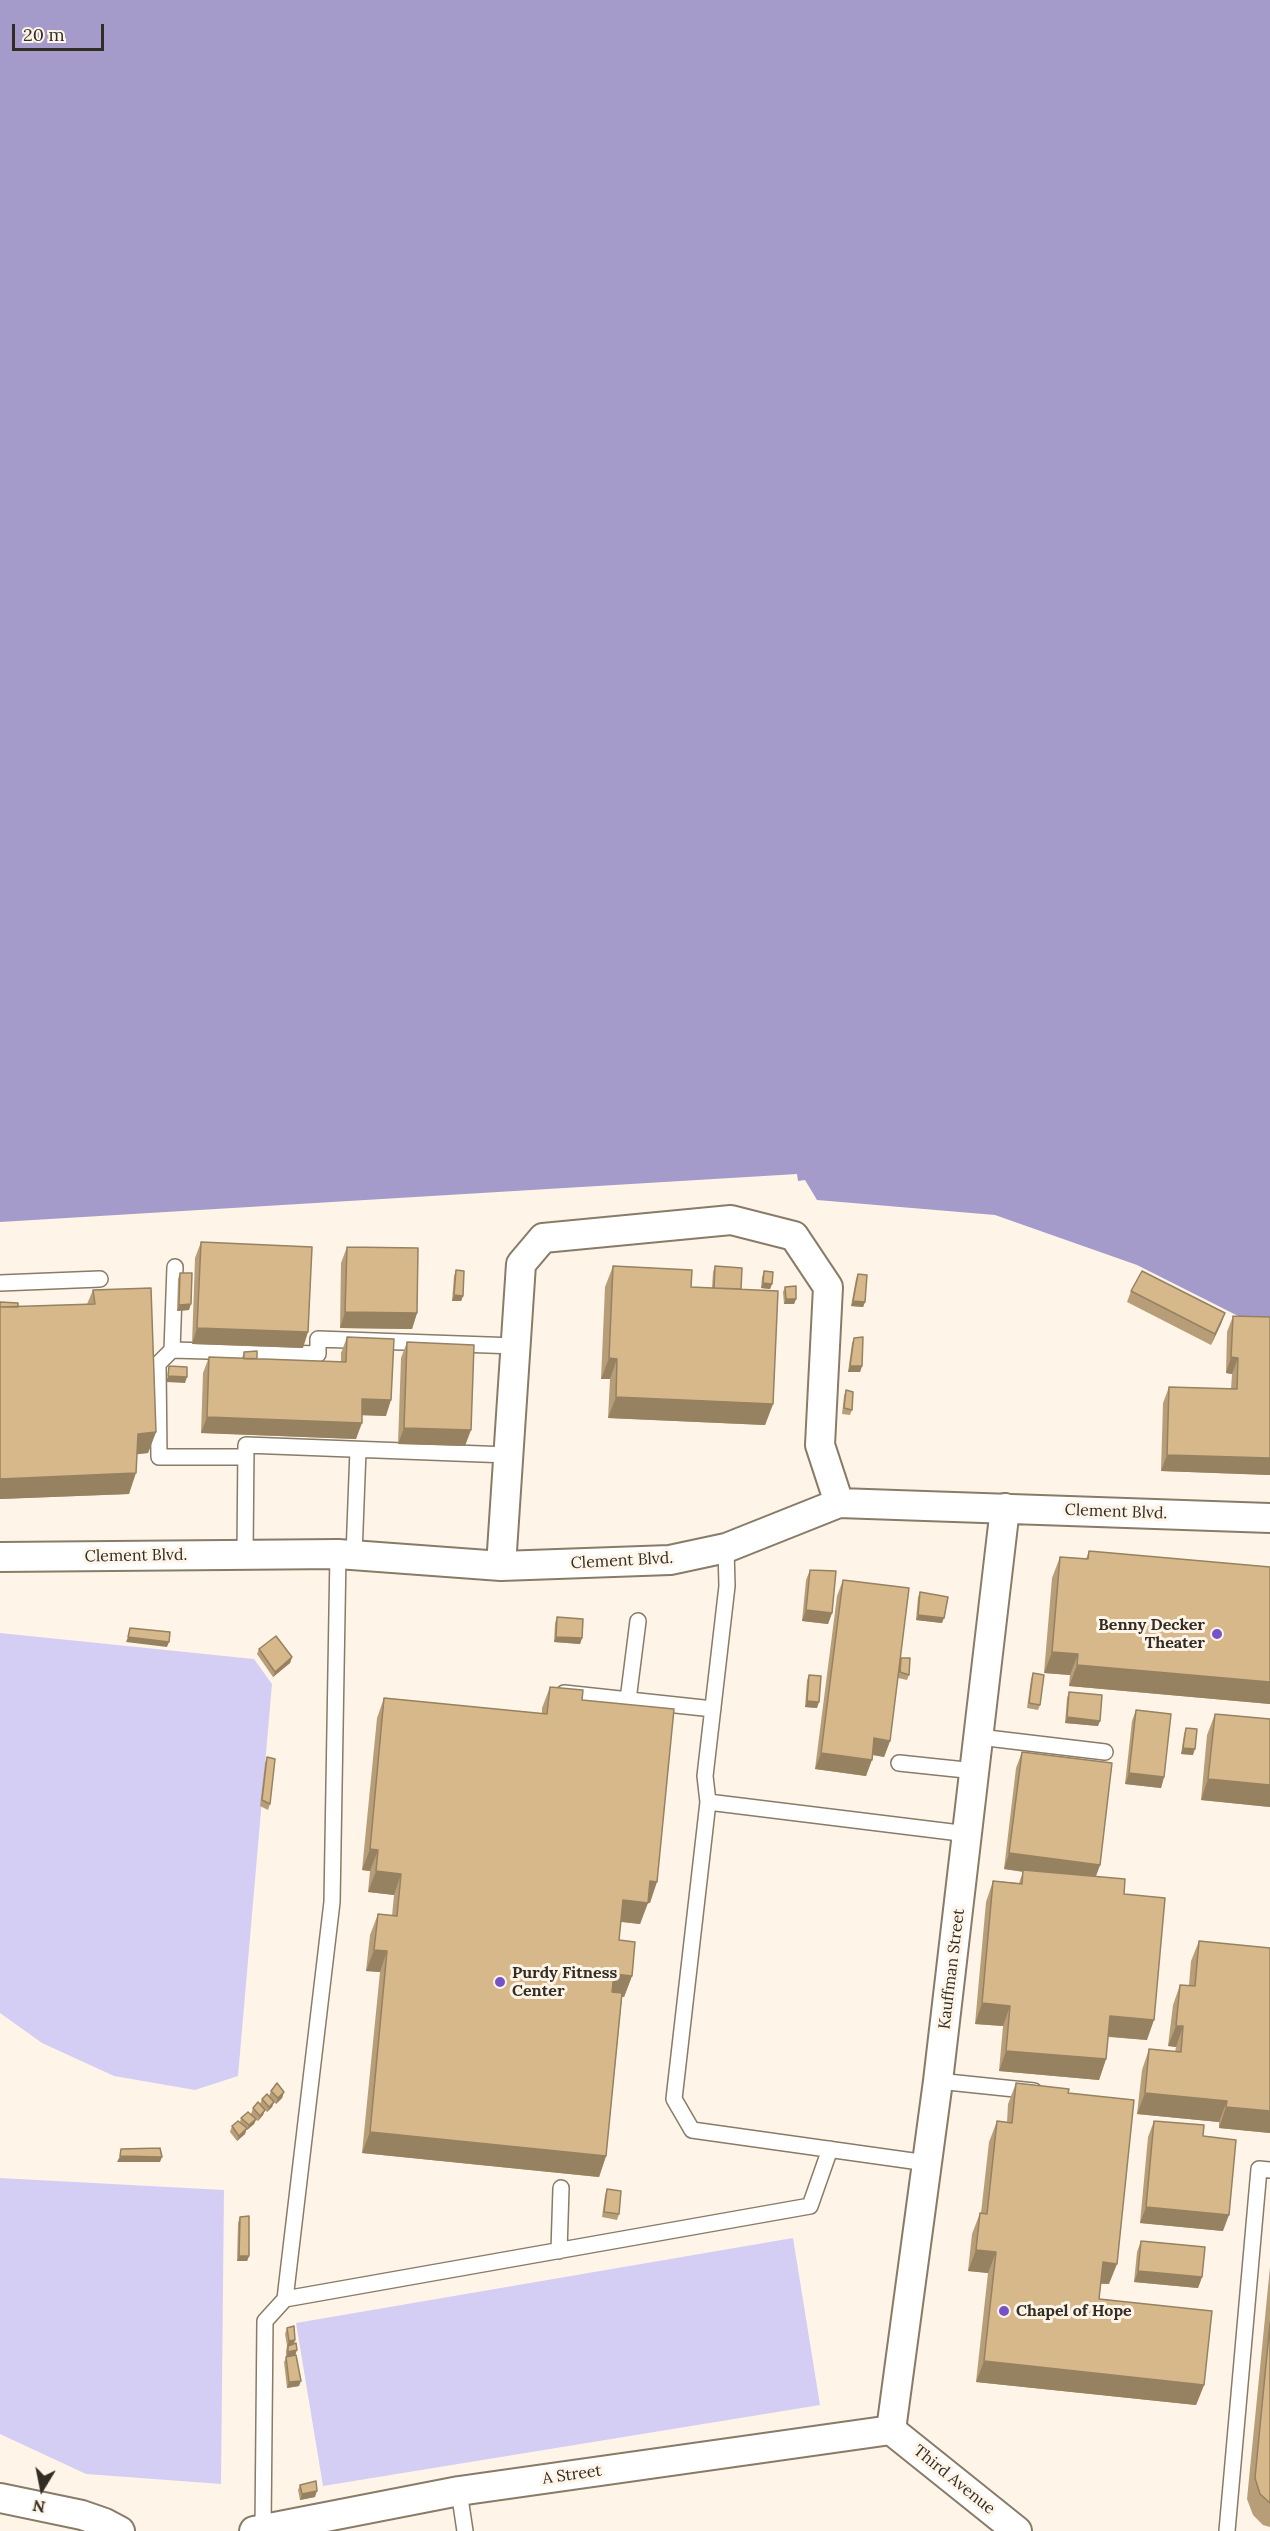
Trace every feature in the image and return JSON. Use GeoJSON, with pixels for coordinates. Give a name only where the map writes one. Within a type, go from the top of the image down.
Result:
{"type":"FeatureCollection","features":[{"type":"Feature","properties":{"kind":"street"},"geometry":{"type":"LineString","coordinates":[[501,1566],[521,1264],[543,1238],[731,1220],[794,1236],[828,1287],[820,1445],[839,1503]]}},
{"type":"Feature","properties":{"kind":"street","name":"Clement Blvd."},"geometry":{"type":"LineString","coordinates":[[0,1557],[346,1555],[501,1566],[670,1560],[726,1548],[839,1503],[1270,1518]]}},
{"type":"Feature","properties":{"kind":"street","name":"Kauffman Street"},"geometry":{"type":"LineString","coordinates":[[891,2430],[938,2081],[1005,1509]]}},
{"type":"Feature","properties":{"kind":"street","name":"A Street"},"geometry":{"type":"LineString","coordinates":[[259,2530],[459,2492],[891,2430]]}},
{"type":"Feature","properties":{"kind":"street","name":"Third Avenue"},"geometry":{"type":"LineString","coordinates":[[891,2430],[1017,2531]]}},
{"type":"Feature","properties":{"kind":"street"},"geometry":{"type":"LineString","coordinates":[[0,2498],[81,2515],[107,2528]]}},
{"type":"Feature","properties":{"kind":"lane"},"geometry":{"type":"LineString","coordinates":[[175,1267],[172,1350],[159,1364],[159,1457],[246,1457]]}},
{"type":"Feature","properties":{"kind":"lane"},"geometry":{"type":"LineString","coordinates":[[0,1283],[100,1279]]}},
{"type":"Feature","properties":{"kind":"lane"},"geometry":{"type":"LineString","coordinates":[[172,1350],[318,1354],[318,1339],[516,1346]]}},
{"type":"Feature","properties":{"kind":"lane"},"geometry":{"type":"LineString","coordinates":[[244,1554],[246,1445],[508,1455]]}},
{"type":"Feature","properties":{"kind":"lane"},"geometry":{"type":"LineString","coordinates":[[259,2530],[266,2321],[285,2299],[332,1902],[346,1555],[358,1450]]}},
{"type":"Feature","properties":{"kind":"lane"},"geometry":{"type":"LineString","coordinates":[[726,1548],[727,1586],[705,1776],[708,1802],[674,2099],[692,2130],[927,2163]]}},
{"type":"Feature","properties":{"kind":"lane"},"geometry":{"type":"LineString","coordinates":[[628,1700],[638,1621]]}},
{"type":"Feature","properties":{"kind":"lane"},"geometry":{"type":"LineString","coordinates":[[551,1691],[713,1709]]}},
{"type":"Feature","properties":{"kind":"lane"},"geometry":{"type":"LineString","coordinates":[[979,1737],[1105,1752]]}},
{"type":"Feature","properties":{"kind":"lane"},"geometry":{"type":"LineString","coordinates":[[899,1762],[975,1771]]}},
{"type":"Feature","properties":{"kind":"lane"},"geometry":{"type":"LineString","coordinates":[[708,1802],[968,1834]]}},
{"type":"Feature","properties":{"kind":"lane"},"geometry":{"type":"LineString","coordinates":[[938,2081],[1052,2093]]}},
{"type":"Feature","properties":{"kind":"lane"},"geometry":{"type":"LineString","coordinates":[[285,2299],[810,2206],[830,2149]]}},
{"type":"Feature","properties":{"kind":"lane"},"geometry":{"type":"LineString","coordinates":[[1227,2531],[1259,2169],[1270,2170]]}},
{"type":"Feature","properties":{"kind":"lane"},"geometry":{"type":"LineString","coordinates":[[559,2251],[561,2188]]}},
{"type":"Feature","properties":{"kind":"lane"},"geometry":{"type":"LineString","coordinates":[[459,2492],[465,2531]]}},
{"type":"Feature","properties":{"kind":"shaded area"},"geometry":{"type":"Polygon","coordinates":[[[0,0],[1270,0],[1270,1323],[1252,1323],[1137,1265],[995,1215],[817,1200],[805,1180],[798,1181],[797,1174],[0,1222],[0,0]]]}},
{"type":"Feature","properties":{"kind":"shaded area"},"geometry":{"type":"Polygon","coordinates":[[[0,1633],[254,1659],[272,1684],[238,2076],[195,2090],[114,2076],[42,2043],[0,2013],[0,1633]]]}},
{"type":"Feature","properties":{"kind":"shaded area"},"geometry":{"type":"Polygon","coordinates":[[[0,2178],[224,2190],[221,2484],[86,2474],[0,2434],[0,2178]]]}},
{"type":"Feature","properties":{"kind":"shaded area"},"geometry":{"type":"Polygon","coordinates":[[[793,2238],[820,2405],[323,2486],[296,2323],[793,2238]]]}},
{"type":"Feature","properties":{"kind":"building"},"geometry":{"type":"Polygon","coordinates":[[[201,1242],[312,1247],[308,1332],[197,1328],[201,1242]]]}},
{"type":"Feature","properties":{"kind":"building"},"geometry":{"type":"Polygon","coordinates":[[[347,1247],[418,1248],[417,1313],[345,1312],[347,1247]]]}},
{"type":"Feature","properties":{"kind":"building"},"geometry":{"type":"Polygon","coordinates":[[[613,1266],[692,1270],[691,1287],[778,1291],[773,1404],[616,1397],[617,1359],[609,1358],[613,1266]]]}},
{"type":"Feature","properties":{"kind":"building"},"geometry":{"type":"Polygon","coordinates":[[[715,1266],[742,1268],[741,1289],[714,1288],[715,1266]]]}},
{"type":"Feature","properties":{"kind":"building"},"geometry":{"type":"Polygon","coordinates":[[[456,1270],[464,1271],[463,1296],[454,1295],[456,1270]]]}},
{"type":"Feature","properties":{"kind":"building"},"geometry":{"type":"Polygon","coordinates":[[[764,1271],[773,1272],[772,1284],[763,1283],[764,1271]]]}},
{"type":"Feature","properties":{"kind":"building"},"geometry":{"type":"Polygon","coordinates":[[[1142,1271],[1225,1313],[1215,1334],[1131,1291],[1142,1271]]]}},
{"type":"Feature","properties":{"kind":"building"},"geometry":{"type":"Polygon","coordinates":[[[180,1273],[192,1273],[191,1304],[179,1305],[180,1273]]]}},
{"type":"Feature","properties":{"kind":"building"},"geometry":{"type":"Polygon","coordinates":[[[858,1274],[867,1275],[865,1302],[853,1301],[858,1274]]]}},
{"type":"Feature","properties":{"kind":"building"},"geometry":{"type":"Polygon","coordinates":[[[796,1286],[796,1299],[786,1299],[785,1287],[796,1286]]]}},
{"type":"Feature","properties":{"kind":"building"},"geometry":{"type":"Polygon","coordinates":[[[151,1288],[156,1432],[138,1434],[136,1473],[0,1479],[0,1307],[95,1304],[93,1290],[151,1288]]]}},
{"type":"Feature","properties":{"kind":"building"},"geometry":{"type":"Polygon","coordinates":[[[0,1302],[18,1303],[18,1307],[0,1307],[0,1302]]]}},
{"type":"Feature","properties":{"kind":"building"},"geometry":{"type":"Polygon","coordinates":[[[1233,1316],[1270,1317],[1270,1458],[1167,1455],[1169,1387],[1237,1389],[1238,1358],[1231,1357],[1233,1316]]]}},
{"type":"Feature","properties":{"kind":"building"},"geometry":{"type":"Polygon","coordinates":[[[347,1337],[394,1339],[391,1400],[362,1399],[362,1423],[207,1417],[209,1357],[346,1362],[347,1337]]]}},
{"type":"Feature","properties":{"kind":"building"},"geometry":{"type":"Polygon","coordinates":[[[863,1337],[862,1366],[850,1366],[854,1338],[863,1337]]]}},
{"type":"Feature","properties":{"kind":"building"},"geometry":{"type":"Polygon","coordinates":[[[407,1342],[474,1345],[471,1430],[404,1428],[407,1342]]]}},
{"type":"Feature","properties":{"kind":"building"},"geometry":{"type":"Polygon","coordinates":[[[257,1351],[257,1359],[244,1359],[244,1352],[257,1351]]]}},
{"type":"Feature","properties":{"kind":"building"},"geometry":{"type":"Polygon","coordinates":[[[169,1366],[187,1367],[187,1377],[168,1376],[169,1366]]]}},
{"type":"Feature","properties":{"kind":"building"},"geometry":{"type":"Polygon","coordinates":[[[846,1390],[853,1392],[852,1410],[844,1408],[846,1390]]]}},
{"type":"Feature","properties":{"kind":"building"},"geometry":{"type":"Polygon","coordinates":[[[1089,1551],[1270,1567],[1270,1682],[1077,1665],[1078,1654],[1052,1652],[1060,1557],[1088,1559],[1089,1551]]]}},
{"type":"Feature","properties":{"kind":"building"},"geometry":{"type":"Polygon","coordinates":[[[810,1570],[836,1571],[832,1613],[806,1610],[810,1570]]]}},
{"type":"Feature","properties":{"kind":"building"},"geometry":{"type":"Polygon","coordinates":[[[843,1580],[909,1588],[890,1741],[874,1738],[872,1760],[821,1753],[843,1580]]]}},
{"type":"Feature","properties":{"kind":"building"},"geometry":{"type":"Polygon","coordinates":[[[920,1592],[948,1597],[944,1618],[918,1615],[920,1592]]]}},
{"type":"Feature","properties":{"kind":"building"},"geometry":{"type":"Polygon","coordinates":[[[557,1617],[583,1619],[582,1638],[556,1637],[557,1617]]]}},
{"type":"Feature","properties":{"kind":"building"},"geometry":{"type":"Polygon","coordinates":[[[130,1628],[170,1632],[169,1642],[128,1637],[130,1628]]]}},
{"type":"Feature","properties":{"kind":"building"},"geometry":{"type":"Polygon","coordinates":[[[276,1636],[292,1657],[275,1672],[259,1649],[276,1636]]]}},
{"type":"Feature","properties":{"kind":"building"},"geometry":{"type":"Polygon","coordinates":[[[901,1658],[910,1658],[909,1675],[900,1672],[901,1658]]]}},
{"type":"Feature","properties":{"kind":"building"},"geometry":{"type":"Polygon","coordinates":[[[1033,1673],[1044,1675],[1040,1705],[1029,1703],[1033,1673]]]}},
{"type":"Feature","properties":{"kind":"building"},"geometry":{"type":"Polygon","coordinates":[[[809,1675],[821,1676],[819,1702],[807,1701],[809,1675]]]}},
{"type":"Feature","properties":{"kind":"building"},"geometry":{"type":"Polygon","coordinates":[[[550,1687],[583,1690],[582,1700],[674,1709],[657,1882],[650,1881],[648,1903],[623,1900],[619,1940],[635,1942],[632,1976],[614,1974],[612,1992],[622,1993],[606,2156],[370,2132],[387,1951],[374,1950],[378,1914],[397,1916],[401,1874],[376,1871],[378,1850],[370,1849],[384,1698],[547,1714],[550,1687]]]}},
{"type":"Feature","properties":{"kind":"building"},"geometry":{"type":"Polygon","coordinates":[[[1069,1692],[1102,1695],[1100,1721],[1067,1717],[1069,1692]]]}},
{"type":"Feature","properties":{"kind":"building"},"geometry":{"type":"Polygon","coordinates":[[[1136,1710],[1171,1714],[1164,1777],[1129,1773],[1136,1710]]]}},
{"type":"Feature","properties":{"kind":"building"},"geometry":{"type":"Polygon","coordinates":[[[1215,1714],[1270,1719],[1270,1785],[1208,1779],[1215,1714]]]}},
{"type":"Feature","properties":{"kind":"building"},"geometry":{"type":"Polygon","coordinates":[[[1186,1728],[1197,1729],[1195,1749],[1183,1748],[1186,1728]]]}},
{"type":"Feature","properties":{"kind":"building"},"geometry":{"type":"Polygon","coordinates":[[[1022,1752],[1112,1763],[1100,1865],[1009,1853],[1022,1752]]]}},
{"type":"Feature","properties":{"kind":"building"},"geometry":{"type":"Polygon","coordinates":[[[267,1757],[275,1759],[270,1804],[262,1800],[267,1757]]]}},
{"type":"Feature","properties":{"kind":"building"},"geometry":{"type":"Polygon","coordinates":[[[1023,1870],[1125,1879],[1124,1894],[1165,1898],[1154,2020],[1110,2016],[1106,2059],[1006,2051],[1010,2006],[982,2003],[993,1881],[1022,1884],[1023,1870]]]}},
{"type":"Feature","properties":{"kind":"building"},"geometry":{"type":"Polygon","coordinates":[[[1199,1941],[1270,1948],[1270,2111],[1226,2107],[1227,2101],[1145,2093],[1149,2049],[1181,2052],[1183,2026],[1176,2026],[1180,1985],[1195,1986],[1199,1941]]]}},
{"type":"Feature","properties":{"kind":"building"},"geometry":{"type":"Polygon","coordinates":[[[277,2083],[284,2092],[278,2098],[271,2091],[277,2083]]]}},
{"type":"Feature","properties":{"kind":"building"},"geometry":{"type":"Polygon","coordinates":[[[1016,2083],[1069,2089],[1068,2093],[1134,2100],[1117,2264],[1103,2262],[1099,2299],[1212,2311],[1204,2385],[984,2361],[996,2252],[976,2250],[980,2213],[987,2214],[997,2121],[1012,2123],[1016,2083]]]}},
{"type":"Feature","properties":{"kind":"building"},"geometry":{"type":"Polygon","coordinates":[[[267,2094],[274,2102],[269,2107],[262,2099],[267,2094]]]}},
{"type":"Feature","properties":{"kind":"building"},"geometry":{"type":"Polygon","coordinates":[[[258,2102],[265,2110],[260,2116],[253,2108],[258,2102]]]}},
{"type":"Feature","properties":{"kind":"building"},"geometry":{"type":"Polygon","coordinates":[[[248,2112],[256,2119],[249,2125],[241,2118],[248,2112]]]}},
{"type":"Feature","properties":{"kind":"building"},"geometry":{"type":"Polygon","coordinates":[[[238,2121],[247,2128],[239,2136],[232,2126],[238,2121]]]}},
{"type":"Feature","properties":{"kind":"building"},"geometry":{"type":"Polygon","coordinates":[[[1154,2121],[1204,2125],[1203,2136],[1236,2140],[1229,2215],[1146,2207],[1154,2121]]]}},
{"type":"Feature","properties":{"kind":"building"},"geometry":{"type":"Polygon","coordinates":[[[160,2148],[162,2157],[120,2156],[121,2149],[160,2148]]]}},
{"type":"Feature","properties":{"kind":"building"},"geometry":{"type":"Polygon","coordinates":[[[607,2189],[621,2191],[619,2214],[604,2212],[607,2189]]]}},
{"type":"Feature","properties":{"kind":"building"},"geometry":{"type":"Polygon","coordinates":[[[249,2216],[249,2256],[239,2256],[240,2217],[249,2216]]]}},
{"type":"Feature","properties":{"kind":"building"},"geometry":{"type":"Polygon","coordinates":[[[1141,2241],[1205,2247],[1202,2277],[1138,2271],[1141,2241]]]}},
{"type":"Feature","properties":{"kind":"building"},"geometry":{"type":"Polygon","coordinates":[[[1270,2323],[1270,2503],[1260,2494],[1255,2478],[1270,2323]]]}},
{"type":"Feature","properties":{"kind":"building"},"geometry":{"type":"Polygon","coordinates":[[[294,2326],[295,2340],[289,2341],[287,2328],[294,2326]]]}},
{"type":"Feature","properties":{"kind":"building"},"geometry":{"type":"Polygon","coordinates":[[[296,2343],[297,2350],[288,2352],[288,2346],[296,2343]]]}},
{"type":"Feature","properties":{"kind":"building"},"geometry":{"type":"Polygon","coordinates":[[[296,2355],[301,2381],[289,2382],[286,2357],[296,2355]]]}},
{"type":"Feature","properties":{"kind":"building"},"geometry":{"type":"Polygon","coordinates":[[[316,2481],[317,2491],[302,2494],[300,2485],[316,2481]]]}},
{"type":"Feature","properties":{"kind":"place","name":"Benny Decker Theater"},"geometry":{"type":"Point","coordinates":[1217,1634]}},
{"type":"Feature","properties":{"kind":"place","name":"Purdy Fitness Center"},"geometry":{"type":"Point","coordinates":[500,1982]}},
{"type":"Feature","properties":{"kind":"place","name":"Chapel of Hope"},"geometry":{"type":"Point","coordinates":[1004,2311]}}]}
